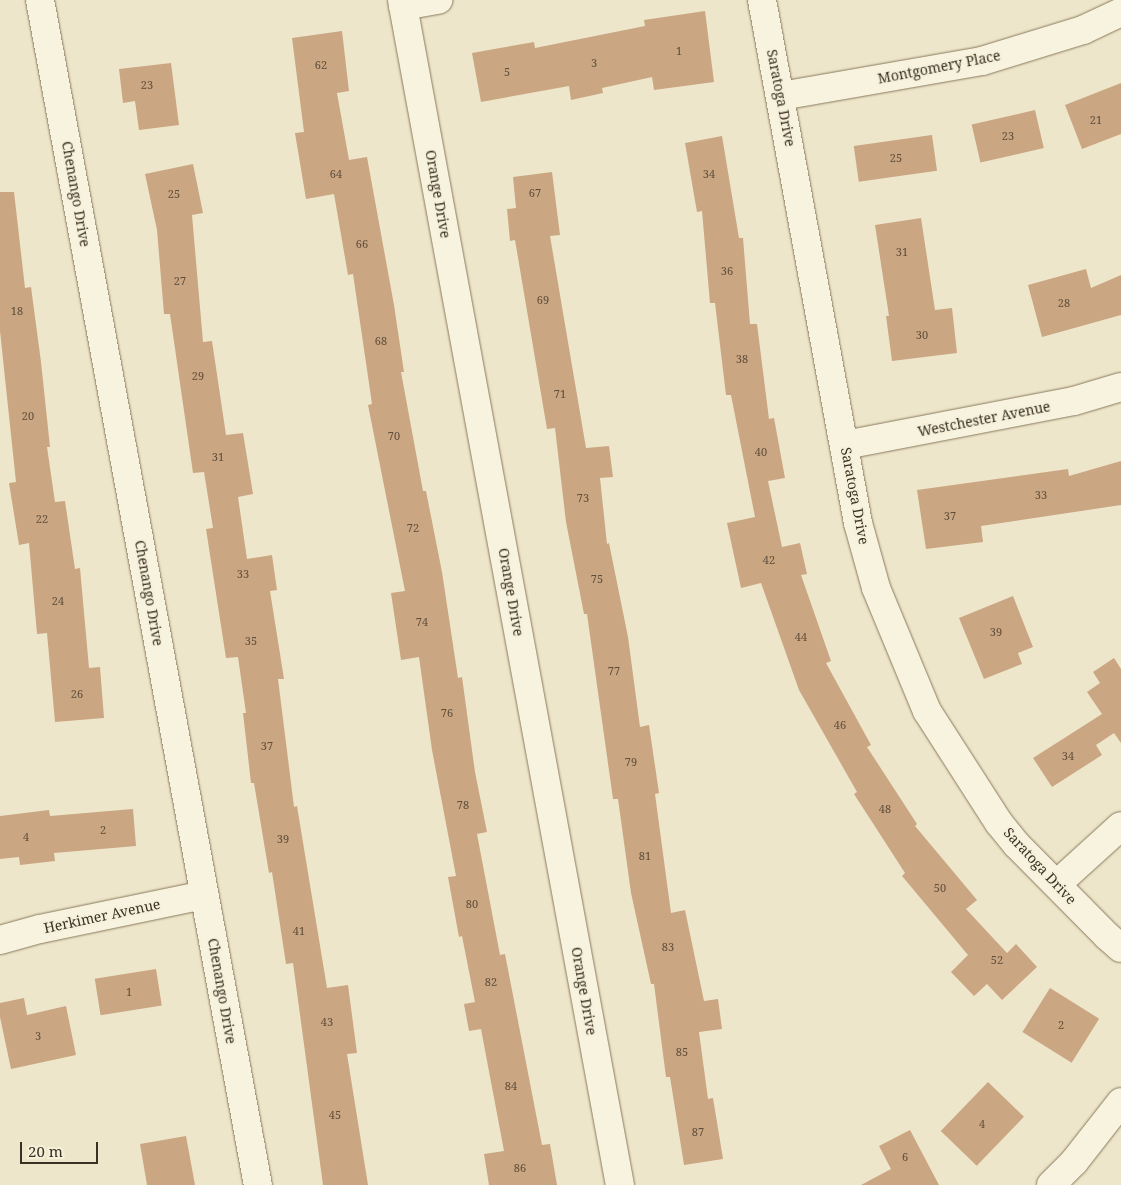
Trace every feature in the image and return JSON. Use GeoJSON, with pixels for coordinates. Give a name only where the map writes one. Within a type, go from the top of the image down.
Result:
{"type":"FeatureCollection","features":[{"type":"Feature","properties":{"kind":"street","name":"Chenango Drive"},"geometry":{"type":"LineString","coordinates":[[40,0],[258,1185]]}},
{"type":"Feature","properties":{"kind":"street"},"geometry":{"type":"LineString","coordinates":[[402,3],[438,0]]}},
{"type":"Feature","properties":{"kind":"street","name":"Saratoga Drive"},"geometry":{"type":"LineString","coordinates":[[762,0],[858,523],[876,588],[927,711],[999,823],[1106,936],[1121,948]]}},
{"type":"Feature","properties":{"kind":"street","name":"Orange Drive"},"geometry":{"type":"LineString","coordinates":[[402,3],[620,1185]]}},
{"type":"Feature","properties":{"kind":"street","name":"Montgomery Place"},"geometry":{"type":"LineString","coordinates":[[781,96],[982,61],[1084,30],[1121,12]]}},
{"type":"Feature","properties":{"kind":"street","name":"Westchester Avenue"},"geometry":{"type":"LineString","coordinates":[[845,445],[1074,401],[1121,387]]}},
{"type":"Feature","properties":{"kind":"street"},"geometry":{"type":"LineString","coordinates":[[1057,884],[1121,826]]}},
{"type":"Feature","properties":{"kind":"street","name":"Herkimer Avenue"},"geometry":{"type":"LineString","coordinates":[[0,940],[40,929],[204,895]]}},
{"type":"Feature","properties":{"kind":"street"},"geometry":{"type":"LineString","coordinates":[[1051,1185],[1074,1162],[1121,1102]]}},
{"type":"Feature","properties":{"kind":"building"},"geometry":{"type":"Polygon","coordinates":[[[705,11],[714,82],[654,90],[652,77],[602,88],[603,93],[571,100],[569,86],[481,102],[472,53],[534,42],[535,48],[645,26],[644,20],[705,11]]]}},
{"type":"Feature","properties":{"kind":"building"},"geometry":{"type":"Polygon","coordinates":[[[342,31],[349,91],[337,93],[349,160],[367,157],[394,305],[404,372],[401,372],[423,491],[426,491],[442,572],[458,678],[462,677],[475,772],[487,832],[477,834],[500,955],[505,954],[542,1145],[550,1144],[557,1185],[489,1185],[484,1154],[504,1151],[481,1029],[469,1031],[464,1004],[475,1002],[462,936],[459,937],[448,877],[456,876],[432,750],[419,657],[401,660],[391,593],[405,591],[368,405],[372,404],[353,274],[348,275],[334,194],[306,199],[295,133],[304,132],[292,38],[342,31]]]}},
{"type":"Feature","properties":{"kind":"building"},"geometry":{"type":"Polygon","coordinates":[[[171,63],[179,125],[139,130],[135,101],[123,103],[119,69],[171,63]]]}},
{"type":"Feature","properties":{"kind":"building"},"geometry":{"type":"Polygon","coordinates":[[[1121,83],[1121,134],[1082,149],[1065,105],[1121,83]]]}},
{"type":"Feature","properties":{"kind":"building"},"geometry":{"type":"Polygon","coordinates":[[[1035,110],[1044,148],[980,163],[972,125],[1035,110]]]}},
{"type":"Feature","properties":{"kind":"building"},"geometry":{"type":"Polygon","coordinates":[[[932,135],[937,171],[859,182],[854,146],[932,135]]]}},
{"type":"Feature","properties":{"kind":"building"},"geometry":{"type":"Polygon","coordinates":[[[722,136],[739,238],[743,238],[750,324],[757,324],[769,419],[774,418],[785,478],[768,481],[782,547],[800,543],[807,574],[801,575],[831,661],[826,663],[871,745],[867,747],[917,824],[915,826],[977,900],[966,909],[1007,953],[1016,944],[1037,967],[1002,1000],[987,984],[974,996],[951,972],[968,955],[902,876],[905,873],[854,794],[857,792],[799,690],[761,583],[741,588],[727,523],[755,517],[731,395],[726,395],[715,303],[710,303],[702,211],[697,212],[685,143],[722,136]]]}},
{"type":"Feature","properties":{"kind":"building"},"geometry":{"type":"Polygon","coordinates":[[[193,164],[203,213],[192,215],[203,342],[212,341],[226,435],[243,433],[253,494],[238,497],[247,559],[272,555],[277,590],[270,591],[284,679],[278,679],[294,807],[297,806],[327,988],[348,985],[357,1053],[347,1054],[368,1185],[323,1185],[293,963],[286,964],[272,872],[269,873],[254,783],[251,783],[243,713],[246,713],[238,657],[226,658],[206,529],[213,528],[204,472],[193,473],[170,314],[164,314],[157,230],[145,174],[193,164]]]}},
{"type":"Feature","properties":{"kind":"building"},"geometry":{"type":"Polygon","coordinates":[[[552,172],[560,235],[550,236],[586,448],[609,446],[613,477],[600,478],[607,544],[609,543],[628,637],[640,727],[649,725],[659,793],[655,794],[671,913],[685,910],[704,1001],[718,999],[722,1029],[699,1032],[708,1099],[713,1098],[723,1159],[684,1165],[670,1077],[666,1077],[654,984],[651,984],[631,893],[618,799],[613,799],[587,614],[584,614],[566,522],[555,428],[547,429],[515,240],[510,241],[507,209],[516,208],[513,177],[552,172]]]}},
{"type":"Feature","properties":{"kind":"building"},"geometry":{"type":"Polygon","coordinates":[[[0,192],[14,192],[25,288],[31,287],[41,362],[50,447],[47,447],[55,502],[65,501],[75,569],[80,568],[89,668],[100,667],[104,718],[55,722],[47,633],[37,634],[29,543],[19,545],[9,483],[16,482],[0,331],[0,192]]]}},
{"type":"Feature","properties":{"kind":"building"},"geometry":{"type":"Polygon","coordinates":[[[921,218],[935,310],[952,308],[957,353],[892,361],[886,316],[889,316],[875,225],[921,218]]]}},
{"type":"Feature","properties":{"kind":"building"},"geometry":{"type":"Polygon","coordinates":[[[1086,269],[1091,288],[1121,275],[1121,315],[1042,337],[1028,285],[1086,269]]]}},
{"type":"Feature","properties":{"kind":"building"},"geometry":{"type":"Polygon","coordinates":[[[1121,461],[1121,505],[981,526],[983,542],[926,549],[917,490],[1068,469],[1069,476],[1121,461]]]}},
{"type":"Feature","properties":{"kind":"building"},"geometry":{"type":"Polygon","coordinates":[[[1013,596],[1033,647],[1018,653],[1022,664],[984,679],[959,618],[1013,596]]]}},
{"type":"Feature","properties":{"kind":"building"},"geometry":{"type":"Polygon","coordinates":[[[1114,658],[1121,669],[1121,743],[1114,733],[1096,745],[1102,755],[1052,787],[1033,758],[1102,714],[1087,692],[1100,683],[1093,672],[1114,658]]]}},
{"type":"Feature","properties":{"kind":"building"},"geometry":{"type":"Polygon","coordinates":[[[133,809],[136,846],[54,853],[55,861],[20,865],[19,857],[0,859],[0,816],[49,810],[50,816],[133,809]]]}},
{"type":"Feature","properties":{"kind":"building"},"geometry":{"type":"Polygon","coordinates":[[[156,969],[162,1006],[101,1015],[95,979],[156,969]]]}},
{"type":"Feature","properties":{"kind":"building"},"geometry":{"type":"Polygon","coordinates":[[[1050,988],[1099,1019],[1072,1063],[1022,1032],[1050,988]]]}},
{"type":"Feature","properties":{"kind":"building"},"geometry":{"type":"Polygon","coordinates":[[[24,998],[27,1015],[66,1006],[76,1055],[11,1069],[0,1017],[0,1003],[24,998]]]}},
{"type":"Feature","properties":{"kind":"building"},"geometry":{"type":"Polygon","coordinates":[[[988,1082],[1024,1117],[977,1166],[941,1131],[988,1082]]]}},
{"type":"Feature","properties":{"kind":"building"},"geometry":{"type":"Polygon","coordinates":[[[910,1130],[939,1185],[861,1185],[891,1169],[879,1146],[910,1130]]]}},
{"type":"Feature","properties":{"kind":"building"},"geometry":{"type":"Polygon","coordinates":[[[186,1136],[195,1185],[147,1185],[140,1144],[186,1136]]]}}]}
